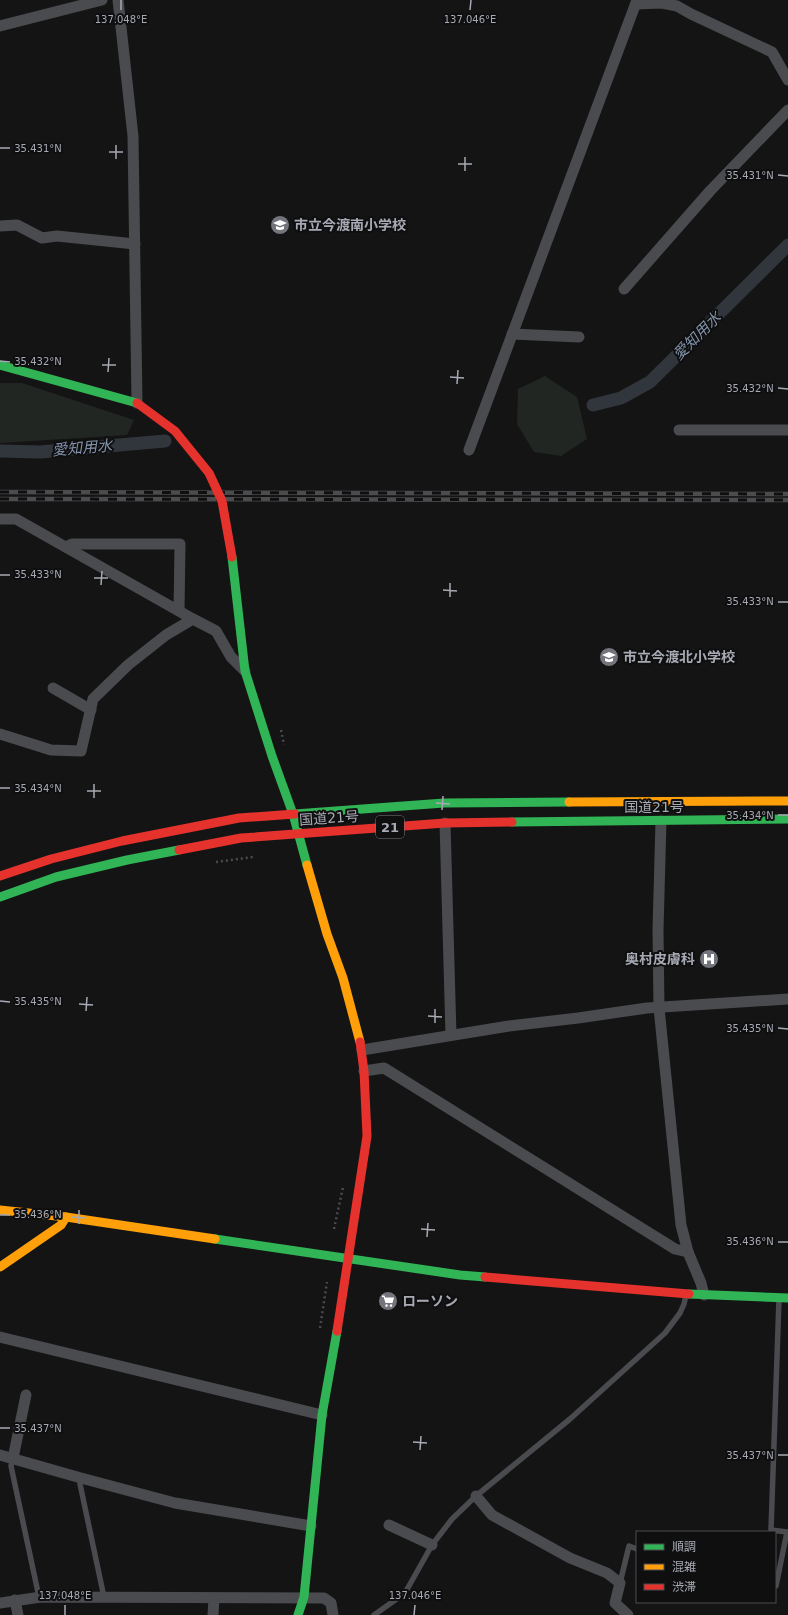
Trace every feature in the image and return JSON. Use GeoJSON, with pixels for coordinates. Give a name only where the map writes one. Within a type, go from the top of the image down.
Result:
{"type":"FeatureCollection","features":[{"type":"Feature","properties":{"kind":"main road"},"geometry":{"type":"LineString","coordinates":[[0,366],[137,403],[175,431],[209,473],[222,501],[232,557],[244,671],[293,814],[327,934],[343,978],[362,1050],[367,1136],[349,1259],[322,1416],[304,1597],[298,1615]]}},
{"type":"Feature","properties":{"kind":"main road","name":"国道21号"},"geometry":{"type":"LineString","coordinates":[[0,876],[51,859],[122,841],[239,818],[444,804],[788,801]]}},
{"type":"Feature","properties":{"kind":"main road","name":"国道21号"},"geometry":{"type":"LineString","coordinates":[[0,897],[56,877],[127,860],[241,838],[445,823],[788,819]]}},
{"type":"Feature","properties":{"kind":"main road"},"geometry":{"type":"LineString","coordinates":[[0,1210],[66,1217],[460,1275],[704,1296],[783,1298]]}},
{"type":"Feature","properties":{"kind":"main road"},"geometry":{"type":"LineString","coordinates":[[0,1267],[61,1226],[66,1217]]}},
{"type":"Feature","properties":{"kind":"street"},"geometry":{"type":"LineString","coordinates":[[0,26],[102,0]]}},
{"type":"Feature","properties":{"kind":"street"},"geometry":{"type":"LineString","coordinates":[[118,0],[133,136],[137,403]]}},
{"type":"Feature","properties":{"kind":"street"},"geometry":{"type":"LineString","coordinates":[[469,450],[637,2],[662,3],[677,6],[772,52],[788,80]]}},
{"type":"Feature","properties":{"kind":"street"},"geometry":{"type":"LineString","coordinates":[[624,290],[710,191],[788,110]]}},
{"type":"Feature","properties":{"kind":"street"},"geometry":{"type":"LineString","coordinates":[[0,226],[17,224],[42,238],[56,236],[135,244]]}},
{"type":"Feature","properties":{"kind":"street"},"geometry":{"type":"LineString","coordinates":[[512,334],[579,337]]}},
{"type":"Feature","properties":{"kind":"street"},"geometry":{"type":"LineString","coordinates":[[679,430],[788,430]]}},
{"type":"Feature","properties":{"kind":"street"},"geometry":{"type":"LineString","coordinates":[[0,519],[16,519],[216,631],[231,657],[244,671]]}},
{"type":"Feature","properties":{"kind":"street"},"geometry":{"type":"LineString","coordinates":[[66,548],[72,544],[180,544],[179,611]]}},
{"type":"Feature","properties":{"kind":"street"},"geometry":{"type":"LineString","coordinates":[[0,734],[51,750],[81,751],[93,699],[128,665],[166,635],[193,619]]}},
{"type":"Feature","properties":{"kind":"street"},"geometry":{"type":"LineString","coordinates":[[53,688],[91,710]]}},
{"type":"Feature","properties":{"kind":"street"},"geometry":{"type":"LineString","coordinates":[[661,821],[658,930],[659,1008],[681,1225],[688,1252],[701,1283],[704,1296]]}},
{"type":"Feature","properties":{"kind":"street"},"geometry":{"type":"LineString","coordinates":[[445,823],[451,1035]]}},
{"type":"Feature","properties":{"kind":"street"},"geometry":{"type":"LineString","coordinates":[[362,1050],[508,1026],[646,1008],[788,999]]}},
{"type":"Feature","properties":{"kind":"street"},"geometry":{"type":"LineString","coordinates":[[364,1071],[384,1068],[675,1249],[688,1252]]}},
{"type":"Feature","properties":{"kind":"street"},"geometry":{"type":"LineString","coordinates":[[0,1337],[322,1416]]}},
{"type":"Feature","properties":{"kind":"street"},"geometry":{"type":"LineString","coordinates":[[13,1458],[26,1395]]}},
{"type":"Feature","properties":{"kind":"street"},"geometry":{"type":"LineString","coordinates":[[0,1454],[81,1478],[175,1503],[311,1526]]}},
{"type":"Feature","properties":{"kind":"street"},"geometry":{"type":"LineString","coordinates":[[476,1496],[492,1515],[570,1558],[607,1573],[620,1583],[615,1603],[628,1615]]}},
{"type":"Feature","properties":{"kind":"street"},"geometry":{"type":"LineString","coordinates":[[390,1525],[432,1545]]}},
{"type":"Feature","properties":{"kind":"street"},"geometry":{"type":"LineString","coordinates":[[0,1603],[39,1597],[304,1597],[328,1599],[331,1603],[333,1615]]}},
{"type":"Feature","properties":{"kind":"street"},"geometry":{"type":"LineString","coordinates":[[213,1615],[214,1598]]}},
{"type":"Feature","properties":{"kind":"street"},"geometry":{"type":"LineString","coordinates":[[15,1600],[18,1615]]}},
{"type":"Feature","properties":{"kind":"lane"},"geometry":{"type":"LineString","coordinates":[[374,1615],[405,1593],[432,1545],[452,1519],[476,1496],[570,1419],[665,1333],[680,1313],[686,1294]]}},
{"type":"Feature","properties":{"kind":"lane"},"geometry":{"type":"LineString","coordinates":[[776,1586],[787,1532],[771,1530],[783,1298]]}},
{"type":"Feature","properties":{"kind":"lane"},"geometry":{"type":"LineString","coordinates":[[13,1458],[11,1466],[39,1597]]}},
{"type":"Feature","properties":{"kind":"lane"},"geometry":{"type":"LineString","coordinates":[[81,1478],[80,1484],[104,1598]]}},
{"type":"Feature","properties":{"kind":"lane"},"geometry":{"type":"LineString","coordinates":[[620,1583],[629,1546],[636,1549]]}},
{"type":"Feature","properties":{"kind":"path"},"geometry":{"type":"LineString","coordinates":[[216,862],[253,856]]}},
{"type":"Feature","properties":{"kind":"path"},"geometry":{"type":"LineString","coordinates":[[334,1229],[344,1187]]}},
{"type":"Feature","properties":{"kind":"path"},"geometry":{"type":"LineString","coordinates":[[320,1328],[327,1282]]}},
{"type":"Feature","properties":{"kind":"shaded area"},"geometry":{"type":"Polygon","coordinates":[[[545,376],[577,397],[587,439],[561,456],[534,452],[517,424],[518,389],[545,376]]]}},
{"type":"Feature","properties":{"kind":"shaded area"},"geometry":{"type":"Polygon","coordinates":[[[0,383],[22,383],[134,420],[127,435],[0,443],[0,383]]]}},
{"type":"Feature","properties":{"kind":"waterway","name":"愛知用水"},"geometry":{"type":"LineString","coordinates":[[593,405],[621,398],[650,382],[788,245]]}},
{"type":"Feature","properties":{"kind":"waterway","name":"愛知用水"},"geometry":{"type":"LineString","coordinates":[[0,451],[40,452],[165,441]]}},
{"type":"Feature","properties":{"kind":"railway"},"geometry":{"type":"LineString","coordinates":[[0,492],[788,494]]}},
{"type":"Feature","properties":{"kind":"railway"},"geometry":{"type":"LineString","coordinates":[[0,499],[788,500]]}},
{"type":"Feature","properties":{"kind":"traffic: fast"},"geometry":{"type":"LineString","coordinates":[[0,365],[137,403]]}},
{"type":"Feature","properties":{"kind":"traffic: fast"},"geometry":{"type":"LineString","coordinates":[[232,557],[245,671],[272,756],[293,814],[307,865]]}},
{"type":"Feature","properties":{"kind":"traffic: fast"},"geometry":{"type":"LineString","coordinates":[[295,814],[444,803],[569,802]]}},
{"type":"Feature","properties":{"kind":"traffic: fast"},"geometry":{"type":"LineString","coordinates":[[512,822],[788,819]]}},
{"type":"Feature","properties":{"kind":"traffic: fast"},"geometry":{"type":"LineString","coordinates":[[0,897],[56,877],[127,860],[179,850]]}},
{"type":"Feature","properties":{"kind":"traffic: fast"},"geometry":{"type":"LineString","coordinates":[[215,1239],[460,1275],[485,1277]]}},
{"type":"Feature","properties":{"kind":"traffic: fast"},"geometry":{"type":"LineString","coordinates":[[689,1294],[788,1298]]}},
{"type":"Feature","properties":{"kind":"traffic: fast"},"geometry":{"type":"LineString","coordinates":[[298,1615],[304,1597],[322,1415],[337,1331]]}},
{"type":"Feature","properties":{"kind":"traffic: slow"},"geometry":{"type":"LineString","coordinates":[[569,802],[788,801]]}},
{"type":"Feature","properties":{"kind":"traffic: slow"},"geometry":{"type":"LineString","coordinates":[[307,865],[327,934],[343,978],[360,1042]]}},
{"type":"Feature","properties":{"kind":"traffic: slow"},"geometry":{"type":"LineString","coordinates":[[0,1210],[66,1217],[215,1239]]}},
{"type":"Feature","properties":{"kind":"traffic: slow"},"geometry":{"type":"LineString","coordinates":[[0,1267],[61,1225],[66,1217]]}},
{"type":"Feature","properties":{"kind":"traffic: jam"},"geometry":{"type":"LineString","coordinates":[[137,403],[175,431],[209,473],[222,501],[232,557]]}},
{"type":"Feature","properties":{"kind":"traffic: jam"},"geometry":{"type":"LineString","coordinates":[[0,876],[51,859],[122,841],[239,818],[295,814]]}},
{"type":"Feature","properties":{"kind":"traffic: jam"},"geometry":{"type":"LineString","coordinates":[[179,850],[241,838],[445,823],[512,822]]}},
{"type":"Feature","properties":{"kind":"traffic: jam"},"geometry":{"type":"LineString","coordinates":[[337,1331],[367,1136],[364,1071],[360,1042]]}},
{"type":"Feature","properties":{"kind":"traffic: jam"},"geometry":{"type":"LineString","coordinates":[[485,1277],[689,1294]]}},
{"type":"Feature","properties":{"kind":"place","name":"市立今渡南小学校"},"geometry":{"type":"Point","coordinates":[280,225]}},
{"type":"Feature","properties":{"kind":"place","name":"市立今渡北小学校"},"geometry":{"type":"Point","coordinates":[609,657]}},
{"type":"Feature","properties":{"kind":"place","name":"奥村皮膚科"},"geometry":{"type":"Point","coordinates":[709,959]}},
{"type":"Feature","properties":{"kind":"place","name":"ローソン"},"geometry":{"type":"Point","coordinates":[388,1301]}}]}
